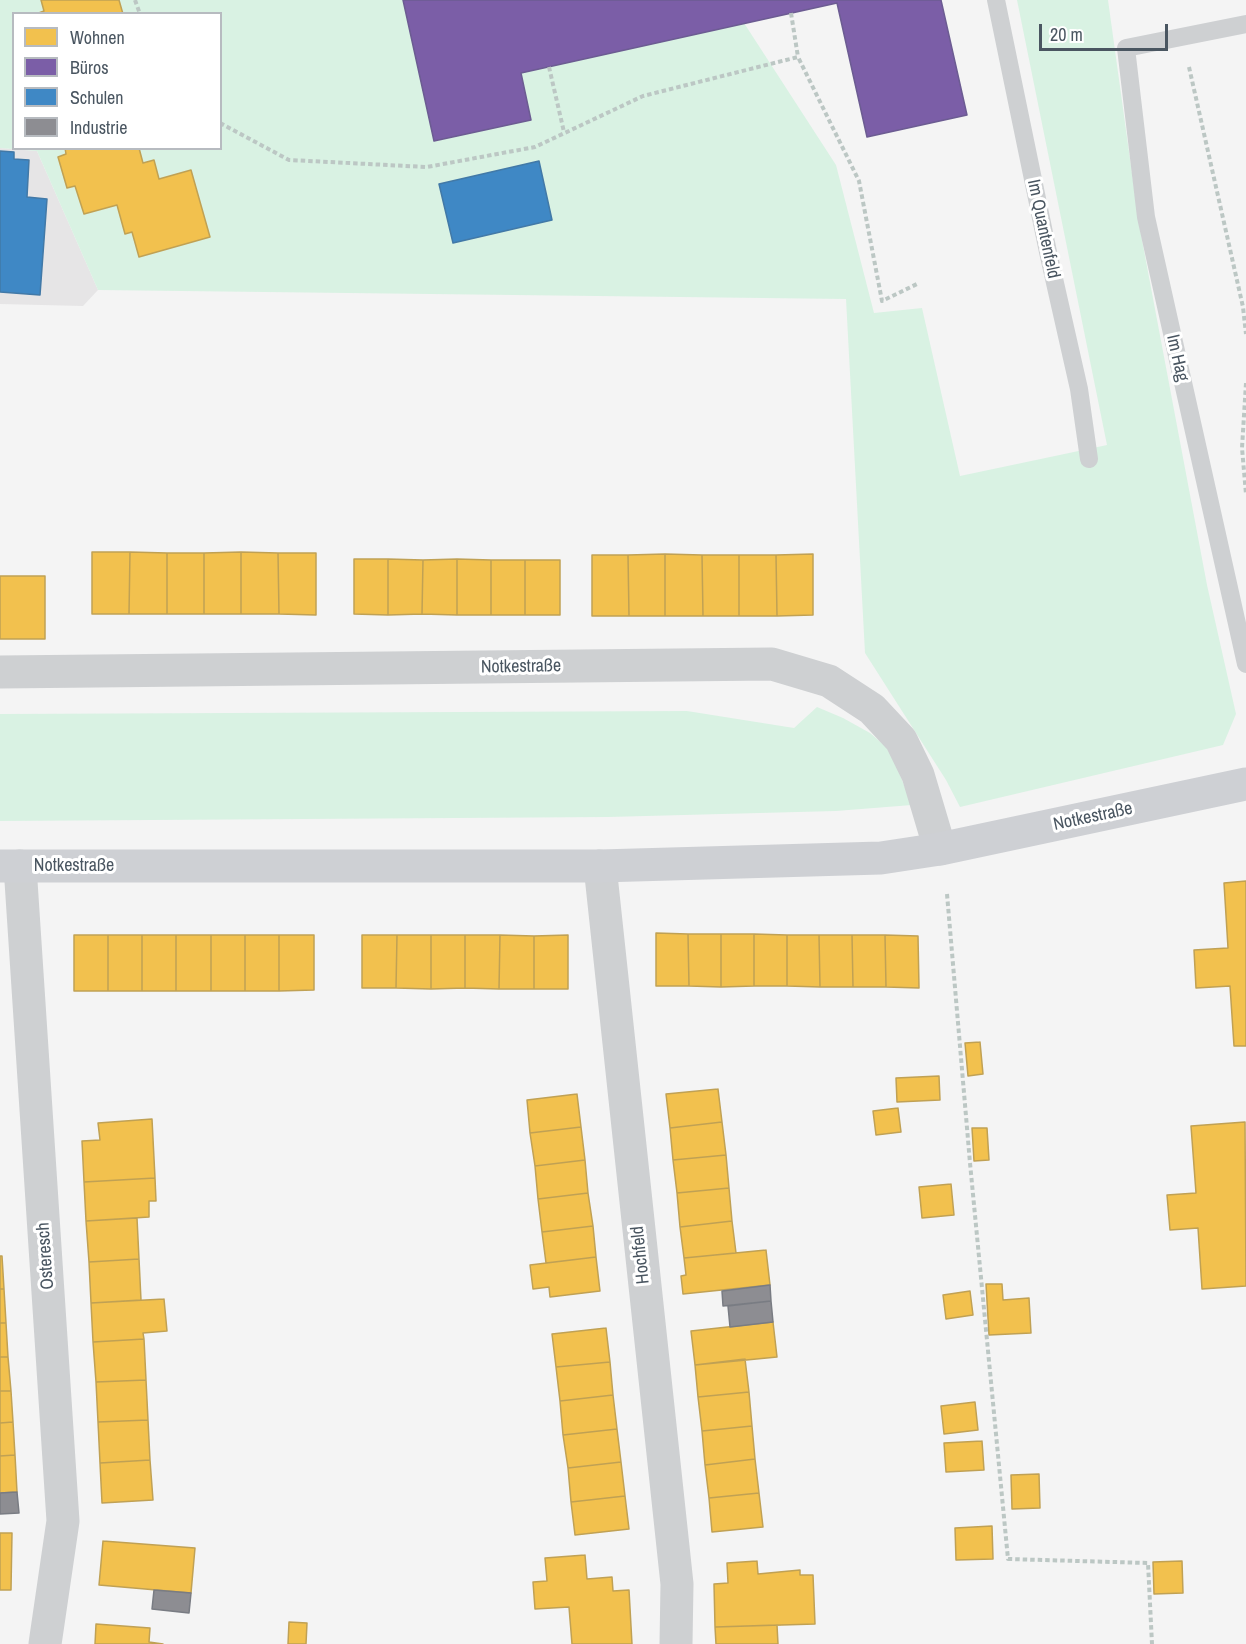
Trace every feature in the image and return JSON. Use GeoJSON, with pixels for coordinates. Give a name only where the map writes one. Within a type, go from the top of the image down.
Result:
{"type":"FeatureCollection","features":[{"type":"Feature","properties":{"kind":"street","name":"Notkestraße"},"geometry":{"type":"LineString","coordinates":[[0,672],[772,664],[829,681],[872,709],[901,740],[918,775],[940,849]]}},
{"type":"Feature","properties":{"kind":"street","name":"Notkestraße"},"geometry":{"type":"LineString","coordinates":[[10,866],[600,866],[881,858],[940,849],[1246,784]]}},
{"type":"Feature","properties":{"kind":"street","name":"Osteresch"},"geometry":{"type":"LineString","coordinates":[[10,866],[63,1521],[45,1644]]}},
{"type":"Feature","properties":{"kind":"street","name":"Hochfeld"},"geometry":{"type":"LineString","coordinates":[[600,866],[677,1584],[676,1644]]}},
{"type":"Feature","properties":{"kind":"lane","name":"Im Quantenfeld"},"geometry":{"type":"LineString","coordinates":[[996,0],[1078,389],[1089,459]]}},
{"type":"Feature","properties":{"kind":"lane"},"geometry":{"type":"LineString","coordinates":[[1183,37],[1246,24]]}},
{"type":"Feature","properties":{"kind":"lane","name":"Im Hag"},"geometry":{"type":"LineString","coordinates":[[1183,37],[1126,48],[1146,217],[1246,664]]}},
{"type":"Feature","properties":{"kind":"path"},"geometry":{"type":"LineString","coordinates":[[791,13],[798,57],[859,181],[882,301],[917,284]]}},
{"type":"Feature","properties":{"kind":"path"},"geometry":{"type":"LineString","coordinates":[[1183,37],[1240,296],[1246,334]]}},
{"type":"Feature","properties":{"kind":"path"},"geometry":{"type":"LineString","coordinates":[[222,124],[289,160],[428,167],[535,147],[642,96],[798,57]]}},
{"type":"Feature","properties":{"kind":"path"},"geometry":{"type":"LineString","coordinates":[[549,67],[564,132]]}},
{"type":"Feature","properties":{"kind":"path"},"geometry":{"type":"LineString","coordinates":[[1246,383],[1242,448],[1246,494]]}},
{"type":"Feature","properties":{"kind":"path"},"geometry":{"type":"LineString","coordinates":[[947,894],[1008,1559],[1148,1563],[1152,1644]]}},
{"type":"Feature","properties":{"kind":"shaded area"},"geometry":{"type":"Polygon","coordinates":[[[0,148],[37,151],[98,290],[83,306],[0,304],[0,148]]]}},
{"type":"Feature","properties":{"kind":"green space"},"geometry":{"type":"Polygon","coordinates":[[[0,0],[403,0],[435,141],[531,120],[521,73],[744,23],[836,165],[874,313],[922,308],[960,476],[1107,445],[1017,0],[1108,0],[1139,224],[1207,585],[1236,714],[1223,745],[960,807],[946,780],[865,653],[846,299],[98,290],[37,151],[25,150],[222,150],[222,12],[12,12],[12,149],[0,148],[0,0]]]}},
{"type":"Feature","properties":{"kind":"green space"},"geometry":{"type":"Polygon","coordinates":[[[817,707],[870,733],[890,750],[912,805],[836,811],[608,817],[0,821],[0,714],[687,711],[794,728],[817,707]]]}},
{"type":"Feature","properties":{"kind":"building: Wohnen"},"geometry":{"type":"Polygon","coordinates":[[[41,0],[119,0],[122,12],[41,12],[44,11],[41,0]]]}},
{"type":"Feature","properties":{"kind":"building: Wohnen"},"geometry":{"type":"Polygon","coordinates":[[[65,150],[140,150],[143,163],[154,160],[159,179],[191,170],[210,237],[139,257],[132,232],[125,234],[117,205],[84,214],[75,186],[67,188],[58,157],[66,154],[65,150]]]}},
{"type":"Feature","properties":{"kind":"building: Wohnen"},"geometry":{"type":"Polygon","coordinates":[[[92,552],[130,552],[129,614],[92,614],[92,552]]]}},
{"type":"Feature","properties":{"kind":"building: Wohnen"},"geometry":{"type":"Polygon","coordinates":[[[130,552],[167,553],[167,614],[129,614],[130,552]]]}},
{"type":"Feature","properties":{"kind":"building: Wohnen"},"geometry":{"type":"Polygon","coordinates":[[[241,552],[278,553],[279,614],[241,614],[241,552]]]}},
{"type":"Feature","properties":{"kind":"building: Wohnen"},"geometry":{"type":"Polygon","coordinates":[[[241,552],[241,614],[204,614],[204,553],[241,552]]]}},
{"type":"Feature","properties":{"kind":"building: Wohnen"},"geometry":{"type":"Polygon","coordinates":[[[167,553],[204,553],[204,614],[167,614],[167,553]]]}},
{"type":"Feature","properties":{"kind":"building: Wohnen"},"geometry":{"type":"Polygon","coordinates":[[[278,553],[316,553],[316,615],[279,614],[278,553]]]}},
{"type":"Feature","properties":{"kind":"building: Wohnen"},"geometry":{"type":"Polygon","coordinates":[[[665,554],[702,555],[703,616],[665,616],[665,554]]]}},
{"type":"Feature","properties":{"kind":"building: Wohnen"},"geometry":{"type":"Polygon","coordinates":[[[665,554],[665,616],[629,616],[628,555],[665,554]]]}},
{"type":"Feature","properties":{"kind":"building: Wohnen"},"geometry":{"type":"Polygon","coordinates":[[[813,554],[813,615],[777,616],[776,555],[813,554]]]}},
{"type":"Feature","properties":{"kind":"building: Wohnen"},"geometry":{"type":"Polygon","coordinates":[[[592,555],[628,555],[629,616],[592,616],[592,555]]]}},
{"type":"Feature","properties":{"kind":"building: Wohnen"},"geometry":{"type":"Polygon","coordinates":[[[702,555],[739,555],[739,616],[703,616],[702,555]]]}},
{"type":"Feature","properties":{"kind":"building: Wohnen"},"geometry":{"type":"Polygon","coordinates":[[[739,555],[776,555],[777,616],[739,616],[739,555]]]}},
{"type":"Feature","properties":{"kind":"building: Wohnen"},"geometry":{"type":"Polygon","coordinates":[[[354,559],[388,559],[388,615],[354,614],[354,559]]]}},
{"type":"Feature","properties":{"kind":"building: Wohnen"},"geometry":{"type":"Polygon","coordinates":[[[388,559],[423,560],[422,614],[388,615],[388,559]]]}},
{"type":"Feature","properties":{"kind":"building: Wohnen"},"geometry":{"type":"Polygon","coordinates":[[[457,559],[491,560],[491,615],[457,615],[457,559]]]}},
{"type":"Feature","properties":{"kind":"building: Wohnen"},"geometry":{"type":"Polygon","coordinates":[[[457,559],[457,615],[422,614],[423,560],[457,559]]]}},
{"type":"Feature","properties":{"kind":"building: Wohnen"},"geometry":{"type":"Polygon","coordinates":[[[491,560],[525,560],[525,615],[491,615],[491,560]]]}},
{"type":"Feature","properties":{"kind":"building: Wohnen"},"geometry":{"type":"Polygon","coordinates":[[[525,560],[560,560],[560,615],[525,615],[525,560]]]}},
{"type":"Feature","properties":{"kind":"building: Wohnen"},"geometry":{"type":"Polygon","coordinates":[[[0,576],[45,576],[45,639],[0,639],[0,576]]]}},
{"type":"Feature","properties":{"kind":"building: Wohnen"},"geometry":{"type":"Polygon","coordinates":[[[1246,881],[1246,1046],[1234,1046],[1230,986],[1196,988],[1194,950],[1228,948],[1224,883],[1246,881]]]}},
{"type":"Feature","properties":{"kind":"building: Wohnen"},"geometry":{"type":"Polygon","coordinates":[[[656,933],[688,934],[689,986],[656,986],[656,933]]]}},
{"type":"Feature","properties":{"kind":"building: Wohnen"},"geometry":{"type":"Polygon","coordinates":[[[688,934],[721,934],[721,987],[689,986],[688,934]]]}},
{"type":"Feature","properties":{"kind":"building: Wohnen"},"geometry":{"type":"Polygon","coordinates":[[[721,934],[754,934],[754,986],[721,987],[721,934]]]}},
{"type":"Feature","properties":{"kind":"building: Wohnen"},"geometry":{"type":"Polygon","coordinates":[[[754,934],[787,935],[787,986],[754,986],[754,934]]]}},
{"type":"Feature","properties":{"kind":"building: Wohnen"},"geometry":{"type":"Polygon","coordinates":[[[74,935],[108,935],[108,991],[74,991],[74,935]]]}},
{"type":"Feature","properties":{"kind":"building: Wohnen"},"geometry":{"type":"Polygon","coordinates":[[[108,935],[142,935],[142,991],[108,991],[108,935]]]}},
{"type":"Feature","properties":{"kind":"building: Wohnen"},"geometry":{"type":"Polygon","coordinates":[[[142,935],[176,935],[176,991],[142,991],[142,935]]]}},
{"type":"Feature","properties":{"kind":"building: Wohnen"},"geometry":{"type":"Polygon","coordinates":[[[176,935],[211,935],[211,991],[176,991],[176,935]]]}},
{"type":"Feature","properties":{"kind":"building: Wohnen"},"geometry":{"type":"Polygon","coordinates":[[[211,935],[245,935],[245,991],[211,991],[211,935]]]}},
{"type":"Feature","properties":{"kind":"building: Wohnen"},"geometry":{"type":"Polygon","coordinates":[[[245,935],[279,935],[279,991],[245,991],[245,935]]]}},
{"type":"Feature","properties":{"kind":"building: Wohnen"},"geometry":{"type":"Polygon","coordinates":[[[279,935],[314,935],[314,990],[279,991],[279,935]]]}},
{"type":"Feature","properties":{"kind":"building: Wohnen"},"geometry":{"type":"Polygon","coordinates":[[[362,935],[397,935],[396,988],[362,988],[362,935]]]}},
{"type":"Feature","properties":{"kind":"building: Wohnen"},"geometry":{"type":"Polygon","coordinates":[[[397,935],[431,935],[431,989],[396,988],[397,935]]]}},
{"type":"Feature","properties":{"kind":"building: Wohnen"},"geometry":{"type":"Polygon","coordinates":[[[431,935],[465,935],[465,988],[431,989],[431,935]]]}},
{"type":"Feature","properties":{"kind":"building: Wohnen"},"geometry":{"type":"Polygon","coordinates":[[[465,935],[500,935],[499,989],[465,988],[465,935]]]}},
{"type":"Feature","properties":{"kind":"building: Wohnen"},"geometry":{"type":"Polygon","coordinates":[[[500,935],[534,936],[534,989],[499,989],[500,935]]]}},
{"type":"Feature","properties":{"kind":"building: Wohnen"},"geometry":{"type":"Polygon","coordinates":[[[568,935],[568,989],[534,989],[534,936],[568,935]]]}},
{"type":"Feature","properties":{"kind":"building: Wohnen"},"geometry":{"type":"Polygon","coordinates":[[[787,935],[819,935],[820,987],[787,986],[787,935]]]}},
{"type":"Feature","properties":{"kind":"building: Wohnen"},"geometry":{"type":"Polygon","coordinates":[[[819,935],[852,935],[853,987],[820,987],[819,935]]]}},
{"type":"Feature","properties":{"kind":"building: Wohnen"},"geometry":{"type":"Polygon","coordinates":[[[852,935],[885,935],[886,987],[853,987],[852,935]]]}},
{"type":"Feature","properties":{"kind":"building: Wohnen"},"geometry":{"type":"Polygon","coordinates":[[[885,935],[918,936],[919,988],[886,987],[885,935]]]}},
{"type":"Feature","properties":{"kind":"building: Wohnen"},"geometry":{"type":"Polygon","coordinates":[[[980,1042],[983,1074],[968,1076],[965,1043],[980,1042]]]}},
{"type":"Feature","properties":{"kind":"building: Wohnen"},"geometry":{"type":"Polygon","coordinates":[[[939,1076],[940,1100],[897,1102],[896,1078],[939,1076]]]}},
{"type":"Feature","properties":{"kind":"building: Wohnen"},"geometry":{"type":"Polygon","coordinates":[[[718,1089],[722,1122],[670,1128],[666,1094],[718,1089]]]}},
{"type":"Feature","properties":{"kind":"building: Wohnen"},"geometry":{"type":"Polygon","coordinates":[[[577,1094],[581,1127],[530,1133],[527,1100],[577,1094]]]}},
{"type":"Feature","properties":{"kind":"building: Wohnen"},"geometry":{"type":"Polygon","coordinates":[[[898,1108],[901,1132],[876,1135],[873,1111],[898,1108]]]}},
{"type":"Feature","properties":{"kind":"building: Wohnen"},"geometry":{"type":"Polygon","coordinates":[[[152,1119],[155,1178],[84,1182],[82,1141],[100,1140],[98,1123],[152,1119]]]}},
{"type":"Feature","properties":{"kind":"building: Wohnen"},"geometry":{"type":"Polygon","coordinates":[[[722,1122],[726,1155],[673,1160],[670,1128],[722,1122]]]}},
{"type":"Feature","properties":{"kind":"building: Wohnen"},"geometry":{"type":"Polygon","coordinates":[[[1245,1122],[1246,1286],[1202,1289],[1198,1228],[1170,1230],[1167,1195],[1196,1193],[1191,1126],[1245,1122]]]}},
{"type":"Feature","properties":{"kind":"building: Wohnen"},"geometry":{"type":"Polygon","coordinates":[[[581,1127],[585,1160],[535,1166],[530,1133],[581,1127]]]}},
{"type":"Feature","properties":{"kind":"building: Wohnen"},"geometry":{"type":"Polygon","coordinates":[[[972,1128],[987,1128],[989,1160],[974,1161],[972,1128]]]}},
{"type":"Feature","properties":{"kind":"building: Wohnen"},"geometry":{"type":"Polygon","coordinates":[[[726,1155],[729,1188],[677,1193],[673,1160],[726,1155]]]}},
{"type":"Feature","properties":{"kind":"building: Wohnen"},"geometry":{"type":"Polygon","coordinates":[[[585,1160],[588,1193],[538,1199],[535,1166],[585,1160]]]}},
{"type":"Feature","properties":{"kind":"building: Wohnen"},"geometry":{"type":"Polygon","coordinates":[[[155,1178],[156,1201],[149,1201],[149,1217],[86,1221],[84,1182],[155,1178]]]}},
{"type":"Feature","properties":{"kind":"building: Wohnen"},"geometry":{"type":"Polygon","coordinates":[[[951,1184],[954,1215],[922,1218],[919,1187],[951,1184]]]}},
{"type":"Feature","properties":{"kind":"building: Wohnen"},"geometry":{"type":"Polygon","coordinates":[[[729,1188],[732,1221],[680,1227],[677,1193],[729,1188]]]}},
{"type":"Feature","properties":{"kind":"building: Wohnen"},"geometry":{"type":"Polygon","coordinates":[[[588,1193],[593,1226],[542,1232],[538,1199],[588,1193]]]}},
{"type":"Feature","properties":{"kind":"building: Wohnen"},"geometry":{"type":"Polygon","coordinates":[[[137,1218],[139,1259],[89,1262],[86,1221],[137,1218]]]}},
{"type":"Feature","properties":{"kind":"building: Wohnen"},"geometry":{"type":"Polygon","coordinates":[[[732,1221],[736,1253],[684,1258],[680,1227],[732,1221]]]}},
{"type":"Feature","properties":{"kind":"building: Wohnen"},"geometry":{"type":"Polygon","coordinates":[[[593,1226],[596,1257],[546,1263],[542,1232],[593,1226]]]}},
{"type":"Feature","properties":{"kind":"building: Wohnen"},"geometry":{"type":"Polygon","coordinates":[[[766,1250],[770,1285],[683,1294],[681,1276],[686,1275],[684,1258],[766,1250]]]}},
{"type":"Feature","properties":{"kind":"building: Wohnen"},"geometry":{"type":"Polygon","coordinates":[[[0,1256],[2,1256],[4,1289],[0,1289],[0,1256]]]}},
{"type":"Feature","properties":{"kind":"building: Wohnen"},"geometry":{"type":"Polygon","coordinates":[[[596,1257],[600,1291],[550,1297],[549,1287],[533,1289],[530,1265],[596,1257]]]}},
{"type":"Feature","properties":{"kind":"building: Wohnen"},"geometry":{"type":"Polygon","coordinates":[[[139,1259],[141,1300],[91,1303],[89,1262],[139,1259]]]}},
{"type":"Feature","properties":{"kind":"building: Wohnen"},"geometry":{"type":"Polygon","coordinates":[[[986,1284],[1002,1284],[1003,1300],[1029,1298],[1031,1333],[989,1335],[986,1284]]]}},
{"type":"Feature","properties":{"kind":"building: Wohnen"},"geometry":{"type":"Polygon","coordinates":[[[0,1289],[4,1289],[6,1323],[0,1323],[0,1289]]]}},
{"type":"Feature","properties":{"kind":"building: Wohnen"},"geometry":{"type":"Polygon","coordinates":[[[970,1291],[973,1315],[946,1319],[943,1295],[970,1291]]]}},
{"type":"Feature","properties":{"kind":"building: Wohnen"},"geometry":{"type":"Polygon","coordinates":[[[164,1299],[167,1331],[143,1333],[144,1339],[93,1342],[91,1303],[164,1299]]]}},
{"type":"Feature","properties":{"kind":"building: Wohnen"},"geometry":{"type":"Polygon","coordinates":[[[773,1322],[777,1357],[695,1365],[691,1331],[773,1322]]]}},
{"type":"Feature","properties":{"kind":"building: Wohnen"},"geometry":{"type":"Polygon","coordinates":[[[0,1323],[6,1323],[8,1357],[0,1357],[0,1323]]]}},
{"type":"Feature","properties":{"kind":"building: Wohnen"},"geometry":{"type":"Polygon","coordinates":[[[606,1328],[610,1362],[556,1367],[552,1334],[606,1328]]]}},
{"type":"Feature","properties":{"kind":"building: Wohnen"},"geometry":{"type":"Polygon","coordinates":[[[144,1339],[146,1380],[96,1382],[93,1342],[144,1339]]]}},
{"type":"Feature","properties":{"kind":"building: Wohnen"},"geometry":{"type":"Polygon","coordinates":[[[0,1357],[8,1357],[11,1391],[0,1391],[0,1357]]]}},
{"type":"Feature","properties":{"kind":"building: Wohnen"},"geometry":{"type":"Polygon","coordinates":[[[745,1359],[749,1392],[698,1397],[695,1365],[745,1359]]]}},
{"type":"Feature","properties":{"kind":"building: Wohnen"},"geometry":{"type":"Polygon","coordinates":[[[610,1362],[613,1395],[560,1401],[556,1367],[610,1362]]]}},
{"type":"Feature","properties":{"kind":"building: Wohnen"},"geometry":{"type":"Polygon","coordinates":[[[146,1380],[148,1420],[98,1422],[96,1382],[146,1380]]]}},
{"type":"Feature","properties":{"kind":"building: Wohnen"},"geometry":{"type":"Polygon","coordinates":[[[0,1391],[11,1391],[13,1422],[0,1423],[0,1391]]]}},
{"type":"Feature","properties":{"kind":"building: Wohnen"},"geometry":{"type":"Polygon","coordinates":[[[749,1392],[752,1426],[702,1431],[698,1397],[749,1392]]]}},
{"type":"Feature","properties":{"kind":"building: Wohnen"},"geometry":{"type":"Polygon","coordinates":[[[613,1395],[617,1429],[563,1435],[560,1401],[613,1395]]]}},
{"type":"Feature","properties":{"kind":"building: Wohnen"},"geometry":{"type":"Polygon","coordinates":[[[975,1402],[978,1430],[944,1434],[941,1406],[975,1402]]]}},
{"type":"Feature","properties":{"kind":"building: Wohnen"},"geometry":{"type":"Polygon","coordinates":[[[148,1420],[150,1460],[100,1463],[98,1422],[148,1420]]]}},
{"type":"Feature","properties":{"kind":"building: Wohnen"},"geometry":{"type":"Polygon","coordinates":[[[13,1422],[15,1455],[0,1456],[0,1423],[13,1422]]]}},
{"type":"Feature","properties":{"kind":"building: Wohnen"},"geometry":{"type":"Polygon","coordinates":[[[752,1426],[755,1459],[705,1465],[702,1431],[752,1426]]]}},
{"type":"Feature","properties":{"kind":"building: Wohnen"},"geometry":{"type":"Polygon","coordinates":[[[617,1429],[621,1462],[568,1468],[563,1435],[617,1429]]]}},
{"type":"Feature","properties":{"kind":"building: Wohnen"},"geometry":{"type":"Polygon","coordinates":[[[982,1441],[984,1470],[946,1472],[944,1443],[982,1441]]]}},
{"type":"Feature","properties":{"kind":"building: Wohnen"},"geometry":{"type":"Polygon","coordinates":[[[15,1455],[17,1492],[0,1493],[0,1456],[15,1455]]]}},
{"type":"Feature","properties":{"kind":"building: Wohnen"},"geometry":{"type":"Polygon","coordinates":[[[755,1459],[759,1493],[709,1498],[705,1465],[755,1459]]]}},
{"type":"Feature","properties":{"kind":"building: Wohnen"},"geometry":{"type":"Polygon","coordinates":[[[150,1460],[153,1500],[102,1503],[100,1463],[150,1460]]]}},
{"type":"Feature","properties":{"kind":"building: Wohnen"},"geometry":{"type":"Polygon","coordinates":[[[621,1462],[625,1496],[571,1502],[568,1468],[621,1462]]]}},
{"type":"Feature","properties":{"kind":"building: Wohnen"},"geometry":{"type":"Polygon","coordinates":[[[1039,1474],[1040,1508],[1012,1509],[1011,1475],[1039,1474]]]}},
{"type":"Feature","properties":{"kind":"building: Wohnen"},"geometry":{"type":"Polygon","coordinates":[[[759,1493],[763,1527],[712,1532],[709,1498],[759,1493]]]}},
{"type":"Feature","properties":{"kind":"building: Wohnen"},"geometry":{"type":"Polygon","coordinates":[[[625,1496],[629,1529],[575,1535],[571,1502],[625,1496]]]}},
{"type":"Feature","properties":{"kind":"building: Wohnen"},"geometry":{"type":"Polygon","coordinates":[[[992,1526],[993,1559],[956,1560],[955,1528],[992,1526]]]}},
{"type":"Feature","properties":{"kind":"building: Wohnen"},"geometry":{"type":"Polygon","coordinates":[[[0,1533],[12,1533],[11,1590],[0,1590],[0,1533]]]}},
{"type":"Feature","properties":{"kind":"building: Wohnen"},"geometry":{"type":"Polygon","coordinates":[[[103,1541],[195,1548],[191,1593],[99,1585],[103,1541]]]}},
{"type":"Feature","properties":{"kind":"building: Wohnen"},"geometry":{"type":"Polygon","coordinates":[[[585,1555],[587,1579],[612,1577],[613,1591],[629,1590],[632,1644],[572,1644],[569,1607],[535,1609],[533,1582],[547,1581],[545,1558],[585,1555]]]}},
{"type":"Feature","properties":{"kind":"building: Wohnen"},"geometry":{"type":"Polygon","coordinates":[[[757,1561],[758,1574],[800,1570],[800,1575],[813,1575],[815,1624],[715,1627],[714,1584],[728,1583],[727,1563],[757,1561]]]}},
{"type":"Feature","properties":{"kind":"building: Wohnen"},"geometry":{"type":"Polygon","coordinates":[[[1182,1561],[1183,1593],[1154,1594],[1153,1562],[1182,1561]]]}},
{"type":"Feature","properties":{"kind":"building: Wohnen"},"geometry":{"type":"Polygon","coordinates":[[[289,1622],[307,1623],[306,1644],[288,1644],[289,1622]]]}},
{"type":"Feature","properties":{"kind":"building: Wohnen"},"geometry":{"type":"Polygon","coordinates":[[[96,1624],[150,1628],[149,1642],[163,1644],[95,1644],[96,1624]]]}},
{"type":"Feature","properties":{"kind":"building: Wohnen"},"geometry":{"type":"Polygon","coordinates":[[[777,1625],[778,1644],[716,1644],[715,1627],[777,1625]]]}},
{"type":"Feature","properties":{"kind":"building: Büros"},"geometry":{"type":"Polygon","coordinates":[[[403,0],[941,0],[967,115],[867,137],[837,3],[521,73],[531,120],[434,141],[403,0]]]}},
{"type":"Feature","properties":{"kind":"building: Schulen"},"geometry":{"type":"Polygon","coordinates":[[[0,151],[14,152],[14,159],[29,160],[27,197],[47,199],[40,295],[0,292],[0,151]]]}},
{"type":"Feature","properties":{"kind":"building: Schulen"},"geometry":{"type":"Polygon","coordinates":[[[539,161],[552,220],[453,243],[439,184],[539,161]]]}},
{"type":"Feature","properties":{"kind":"building: Industrie"},"geometry":{"type":"Polygon","coordinates":[[[770,1285],[771,1301],[723,1306],[722,1291],[770,1285]]]}},
{"type":"Feature","properties":{"kind":"building: Industrie"},"geometry":{"type":"Polygon","coordinates":[[[771,1301],[773,1322],[730,1327],[728,1306],[771,1301]]]}},
{"type":"Feature","properties":{"kind":"building: Industrie"},"geometry":{"type":"Polygon","coordinates":[[[17,1492],[19,1513],[0,1514],[0,1493],[17,1492]]]}},
{"type":"Feature","properties":{"kind":"building: Industrie"},"geometry":{"type":"Polygon","coordinates":[[[154,1590],[191,1593],[189,1613],[152,1609],[154,1590]]]}}]}
